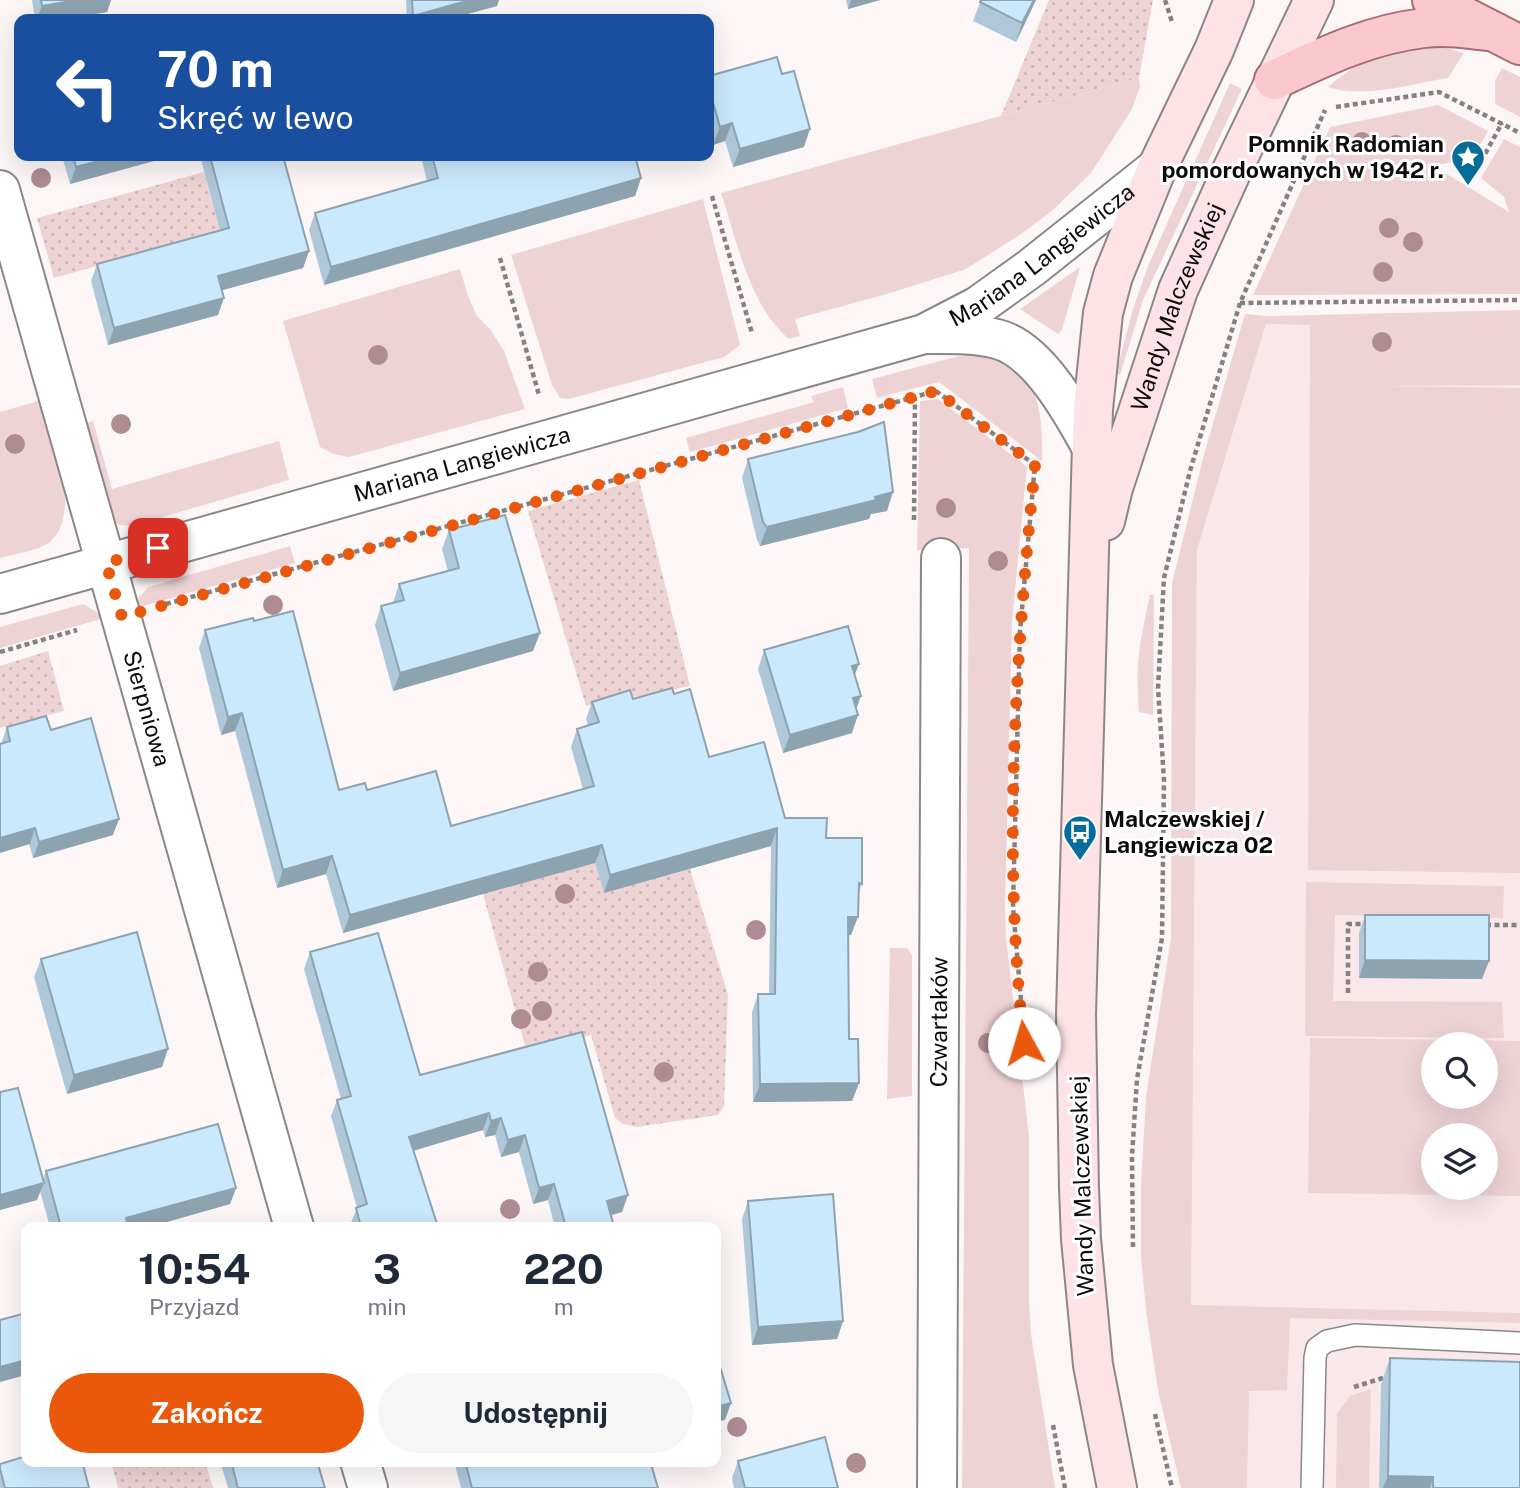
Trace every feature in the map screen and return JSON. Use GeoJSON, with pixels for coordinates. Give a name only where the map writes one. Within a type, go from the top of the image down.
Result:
{"type":"FeatureCollection","features":[{"type":"Feature","properties":{"kind":"main road","name":"Wandy Malczewskiej"},"geometry":{"type":"LineString","coordinates":[[1117,1488],[1093,1365],[1080,1239],[1076,1014],[1095,381],[1103,313],[1113,276],[1157,168],[1214,50],[1234,0]]}},
{"type":"Feature","properties":{"kind":"main road","name":"Wandy Malczewskiej"},"geometry":{"type":"LineString","coordinates":[[1088,587],[1113,488],[1178,290],[1274,80],[1314,0]]}},
{"type":"Feature","properties":{"kind":"main road"},"geometry":{"type":"LineString","coordinates":[[1432,0],[1508,38]]}},
{"type":"Feature","properties":{"kind":"main road"},"geometry":{"type":"LineString","coordinates":[[1274,80],[1346,47],[1390,34],[1426,28],[1460,28],[1508,38]]}},
{"type":"Feature","properties":{"kind":"street","name":"Mariana Langiewicza"},"geometry":{"type":"LineString","coordinates":[[0,594],[924,334],[978,306],[1031,268],[1157,168]]}},
{"type":"Feature","properties":{"kind":"street","name":"Sierpniowa"},"geometry":{"type":"LineString","coordinates":[[0,190],[293,1222]]}},
{"type":"Feature","properties":{"kind":"street","name":"Mariana Langiewicza"},"geometry":{"type":"LineString","coordinates":[[924,334],[969,334],[1000,339],[1023,353],[1050,380],[1072,411],[1092,448]]}},
{"type":"Feature","properties":{"kind":"street","name":"Czwartaków"},"geometry":{"type":"LineString","coordinates":[[937,1488],[941,558]]}},
{"type":"Feature","properties":{"kind":"street"},"geometry":{"type":"LineString","coordinates":[[362,1467],[368,1488]]}},
{"type":"Feature","properties":{"kind":"lane"},"geometry":{"type":"LineString","coordinates":[[1312,1488],[1315,1358],[1317,1348],[1327,1341],[1355,1335],[1520,1343]]}},
{"type":"Feature","properties":{"kind":"path"},"geometry":{"type":"LineString","coordinates":[[1165,0],[1175,30]]}},
{"type":"Feature","properties":{"kind":"path"},"geometry":{"type":"LineString","coordinates":[[1133,1257],[1132,1156],[1137,1079],[1162,938],[1164,780],[1158,688],[1164,578],[1190,471],[1240,303],[1326,108],[1439,92],[1520,133]]}},
{"type":"Feature","properties":{"kind":"path"},"geometry":{"type":"LineString","coordinates":[[1473,176],[1502,123]]}},
{"type":"Feature","properties":{"kind":"path"},"geometry":{"type":"LineString","coordinates":[[712,196],[765,378]]}},
{"type":"Feature","properties":{"kind":"path"},"geometry":{"type":"LineString","coordinates":[[500,258],[551,438]]}},
{"type":"Feature","properties":{"kind":"path"},"geometry":{"type":"LineString","coordinates":[[1240,303],[1520,300]]}},
{"type":"Feature","properties":{"kind":"path"},"geometry":{"type":"LineString","coordinates":[[0,652],[936,391],[1035,465],[1018,666],[1013,907],[1027,1067]]}},
{"type":"Feature","properties":{"kind":"path"},"geometry":{"type":"LineString","coordinates":[[915,397],[913,560],[941,558]]}},
{"type":"Feature","properties":{"kind":"path"},"geometry":{"type":"LineString","coordinates":[[1348,993],[1348,924],[1375,924]]}},
{"type":"Feature","properties":{"kind":"path"},"geometry":{"type":"LineString","coordinates":[[1480,925],[1520,925]]}},
{"type":"Feature","properties":{"kind":"path"},"geometry":{"type":"LineString","coordinates":[[1345,1392],[1368,1381],[1385,1377]]}},
{"type":"Feature","properties":{"kind":"path"},"geometry":{"type":"LineString","coordinates":[[1153,1407],[1172,1488]]}},
{"type":"Feature","properties":{"kind":"path"},"geometry":{"type":"LineString","coordinates":[[1051,1416],[1065,1488]]}},
{"type":"Feature","properties":{"kind":"shaded area"},"geometry":{"type":"Polygon","coordinates":[[[1049,0],[1153,0],[1139,78],[1001,116],[1049,0]]]}},
{"type":"Feature","properties":{"kind":"shaded area"},"geometry":{"type":"Polygon","coordinates":[[[1435,45],[1464,53],[1448,78],[1372,91],[1357,92],[1328,87],[1353,68],[1381,53],[1401,47],[1435,45]]]}},
{"type":"Feature","properties":{"kind":"shaded area"},"geometry":{"type":"Polygon","coordinates":[[[1502,68],[1520,77],[1520,117],[1495,104],[1495,81],[1502,68]]]}},
{"type":"Feature","properties":{"kind":"shaded area"},"geometry":{"type":"Polygon","coordinates":[[[1139,78],[1140,87],[1132,109],[1091,173],[1052,211],[966,269],[795,319],[800,336],[789,339],[764,309],[746,271],[721,193],[1139,78]]]}},
{"type":"Feature","properties":{"kind":"shaded area"},"geometry":{"type":"Polygon","coordinates":[[[1230,83],[1242,89],[1143,300],[1120,375],[1116,373],[1148,266],[1230,83]]]}},
{"type":"Feature","properties":{"kind":"shaded area"},"geometry":{"type":"Polygon","coordinates":[[[1438,105],[1488,131],[1468,167],[1452,162],[1434,166],[1509,212],[1504,197],[1481,178],[1504,139],[1520,147],[1520,294],[1253,295],[1330,127],[1438,105]]]}},
{"type":"Feature","properties":{"kind":"shaded area"},"geometry":{"type":"Polygon","coordinates":[[[204,172],[221,231],[54,278],[37,218],[204,172]]]}},
{"type":"Feature","properties":{"kind":"shaded area"},"geometry":{"type":"Polygon","coordinates":[[[703,199],[740,345],[724,357],[569,399],[560,398],[552,385],[511,255],[703,199]]]}},
{"type":"Feature","properties":{"kind":"shaded area"},"geometry":{"type":"Polygon","coordinates":[[[1080,267],[1062,330],[1058,334],[1020,309],[1080,267]]]}},
{"type":"Feature","properties":{"kind":"shaded area"},"geometry":{"type":"Polygon","coordinates":[[[460,269],[477,316],[490,329],[504,351],[525,409],[349,457],[320,447],[283,321],[460,269]]]}},
{"type":"Feature","properties":{"kind":"shaded area"},"geometry":{"type":"Polygon","coordinates":[[[1520,310],[1520,385],[1381,386],[1520,388],[1520,873],[1308,870],[1310,325],[1266,324],[1197,550],[1191,1305],[1520,1313],[1520,1323],[1290,1318],[1287,1390],[1249,1391],[1247,1488],[1181,1488],[1158,1390],[1146,1310],[1141,1258],[1141,1183],[1146,1096],[1171,938],[1172,583],[1203,458],[1245,314],[1269,316],[1520,310]]]}},
{"type":"Feature","properties":{"kind":"shaded area"},"geometry":{"type":"Polygon","coordinates":[[[1520,321],[1520,1488],[1181,1488],[1158,1390],[1146,1310],[1190,1311],[1197,550],[1266,324],[1520,321]]]}},
{"type":"Feature","properties":{"kind":"shaded area"},"geometry":{"type":"Polygon","coordinates":[[[971,353],[993,358],[1010,366],[1023,376],[1032,389],[1041,421],[1042,461],[939,382],[877,398],[872,379],[971,353]]]}},
{"type":"Feature","properties":{"kind":"shaded area"},"geometry":{"type":"Polygon","coordinates":[[[843,387],[848,408],[690,452],[686,438],[814,402],[811,396],[843,387]]]}},
{"type":"Feature","properties":{"kind":"shaded area"},"geometry":{"type":"Polygon","coordinates":[[[938,399],[1027,467],[1012,621],[1005,906],[1006,937],[1029,1136],[1031,1334],[1055,1488],[962,1488],[969,548],[917,550],[920,401],[938,399]]]}},
{"type":"Feature","properties":{"kind":"shaded area"},"geometry":{"type":"Polygon","coordinates":[[[42,400],[58,453],[65,493],[60,528],[51,541],[42,547],[0,558],[0,412],[42,400]]]}},
{"type":"Feature","properties":{"kind":"shaded area"},"geometry":{"type":"Polygon","coordinates":[[[93,421],[112,489],[279,441],[289,480],[132,526],[120,525],[111,521],[82,424],[93,421]]]}},
{"type":"Feature","properties":{"kind":"shaded area"},"geometry":{"type":"Polygon","coordinates":[[[639,480],[690,686],[586,706],[528,511],[639,480]]]}},
{"type":"Feature","properties":{"kind":"shaded area"},"geometry":{"type":"Polygon","coordinates":[[[290,546],[295,563],[139,607],[137,600],[148,587],[290,546]]]}},
{"type":"Feature","properties":{"kind":"shaded area"},"geometry":{"type":"Polygon","coordinates":[[[1150,595],[1154,595],[1153,715],[1139,712],[1138,695],[1139,653],[1150,595]]]}},
{"type":"Feature","properties":{"kind":"shaded area"},"geometry":{"type":"Polygon","coordinates":[[[83,604],[100,614],[101,619],[0,648],[0,627],[83,604]]]}},
{"type":"Feature","properties":{"kind":"shaded area"},"geometry":{"type":"Polygon","coordinates":[[[48,651],[64,711],[0,728],[0,666],[48,651]]]}},
{"type":"Feature","properties":{"kind":"shaded area"},"geometry":{"type":"Polygon","coordinates":[[[595,863],[604,893],[690,869],[728,995],[724,1106],[718,1115],[637,1127],[623,1124],[615,1118],[591,1035],[527,1053],[483,894],[595,863]]]}},
{"type":"Feature","properties":{"kind":"shaded area"},"geometry":{"type":"Polygon","coordinates":[[[1306,882],[1504,886],[1503,918],[1335,915],[1333,1001],[1502,1002],[1504,1038],[1498,1038],[1498,1032],[1421,1032],[1421,1037],[1305,1036],[1306,882]]]}},
{"type":"Feature","properties":{"kind":"shaded area"},"geometry":{"type":"Polygon","coordinates":[[[890,948],[907,948],[912,955],[912,1096],[887,1099],[890,948]]]}},
{"type":"Feature","properties":{"kind":"shaded area"},"geometry":{"type":"Polygon","coordinates":[[[1310,1038],[1421,1040],[1421,1109],[1498,1109],[1498,1041],[1520,1041],[1520,1196],[1498,1196],[1498,1123],[1421,1123],[1421,1195],[1308,1193],[1310,1038]]]}},
{"type":"Feature","properties":{"kind":"shaded area"},"geometry":{"type":"Polygon","coordinates":[[[1371,1389],[1369,1488],[1336,1488],[1337,1414],[1350,1396],[1371,1389]]]}},
{"type":"Feature","properties":{"kind":"shaded area"},"geometry":{"type":"Polygon","coordinates":[[[113,1467],[207,1467],[213,1488],[118,1488],[113,1467]]]}},
{"type":"Feature","properties":{"kind":"building"},"geometry":{"type":"Polygon","coordinates":[[[41,0],[77,0],[42,6],[41,0]]]}},
{"type":"Feature","properties":{"kind":"building"},"geometry":{"type":"Polygon","coordinates":[[[412,0],[470,0],[420,14],[413,14],[412,0]]]}},
{"type":"Feature","properties":{"kind":"building"},"geometry":{"type":"Polygon","coordinates":[[[1034,0],[1022,23],[980,2],[1034,0]]]}},
{"type":"Feature","properties":{"kind":"building"},"geometry":{"type":"Polygon","coordinates":[[[777,57],[782,74],[794,71],[810,129],[740,149],[732,123],[720,127],[714,106],[714,75],[777,57]]]}},
{"type":"Feature","properties":{"kind":"building"},"geometry":{"type":"Polygon","coordinates":[[[74,161],[98,161],[76,167],[74,161]]]}},
{"type":"Feature","properties":{"kind":"building"},"geometry":{"type":"Polygon","coordinates":[[[211,161],[284,161],[309,251],[218,276],[224,298],[114,328],[97,264],[229,228],[211,161]]]}},
{"type":"Feature","properties":{"kind":"building"},"geometry":{"type":"Polygon","coordinates":[[[433,161],[636,161],[641,178],[331,267],[315,213],[438,178],[433,161]]]}},
{"type":"Feature","properties":{"kind":"building"},"geometry":{"type":"Polygon","coordinates":[[[884,422],[893,492],[875,497],[876,500],[767,527],[763,522],[748,459],[858,432],[884,422]]]}},
{"type":"Feature","properties":{"kind":"building"},"geometry":{"type":"Polygon","coordinates":[[[505,515],[540,633],[400,673],[381,606],[404,600],[399,584],[459,568],[449,530],[505,515]]]}},
{"type":"Feature","properties":{"kind":"building"},"geometry":{"type":"Polygon","coordinates":[[[293,611],[339,790],[365,783],[367,790],[436,771],[451,826],[594,786],[577,729],[599,722],[592,702],[630,690],[633,699],[672,688],[674,694],[690,689],[709,757],[764,742],[785,818],[827,818],[826,838],[862,838],[862,884],[859,883],[858,917],[848,917],[849,1039],[858,1039],[859,1083],[760,1084],[758,994],[775,994],[777,828],[610,875],[602,845],[350,915],[332,856],[283,870],[242,713],[228,717],[205,630],[293,611]]]}},
{"type":"Feature","properties":{"kind":"building"},"geometry":{"type":"Polygon","coordinates":[[[848,626],[859,664],[852,666],[861,696],[853,698],[858,715],[790,735],[764,650],[848,626]]]}},
{"type":"Feature","properties":{"kind":"building"},"geometry":{"type":"Polygon","coordinates":[[[46,716],[51,730],[91,718],[119,819],[39,842],[35,828],[0,838],[0,744],[10,741],[7,727],[46,716]]]}},
{"type":"Feature","properties":{"kind":"building"},"geometry":{"type":"Polygon","coordinates":[[[1365,915],[1489,915],[1489,961],[1365,960],[1365,915]]]}},
{"type":"Feature","properties":{"kind":"building"},"geometry":{"type":"Polygon","coordinates":[[[137,932],[168,1049],[74,1075],[41,959],[137,932]]]}},
{"type":"Feature","properties":{"kind":"building"},"geometry":{"type":"Polygon","coordinates":[[[378,933],[420,1075],[582,1032],[628,1195],[607,1201],[613,1222],[565,1222],[554,1184],[539,1188],[525,1135],[508,1140],[501,1118],[491,1121],[489,1113],[409,1137],[436,1222],[360,1222],[356,1208],[367,1204],[337,1100],[351,1096],[310,952],[378,933]]]}},
{"type":"Feature","properties":{"kind":"building"},"geometry":{"type":"Polygon","coordinates":[[[18,1088],[44,1183],[0,1195],[0,1092],[18,1088]]]}},
{"type":"Feature","properties":{"kind":"building"},"geometry":{"type":"Polygon","coordinates":[[[218,1124],[236,1188],[126,1218],[127,1222],[60,1222],[46,1171],[218,1124]]]}},
{"type":"Feature","properties":{"kind":"building"},"geometry":{"type":"Polygon","coordinates":[[[833,1194],[843,1321],[758,1327],[748,1201],[833,1194]]]}},
{"type":"Feature","properties":{"kind":"building"},"geometry":{"type":"Polygon","coordinates":[[[21,1314],[21,1361],[0,1367],[0,1320],[21,1314]]]}},
{"type":"Feature","properties":{"kind":"building"},"geometry":{"type":"Polygon","coordinates":[[[1390,1358],[1520,1362],[1520,1488],[1433,1488],[1433,1477],[1388,1476],[1390,1358]]]}},
{"type":"Feature","properties":{"kind":"building"},"geometry":{"type":"Polygon","coordinates":[[[721,1370],[731,1403],[721,1406],[721,1370]]]}},
{"type":"Feature","properties":{"kind":"building"},"geometry":{"type":"Polygon","coordinates":[[[825,1437],[838,1488],[745,1488],[738,1461],[825,1437]]]}},
{"type":"Feature","properties":{"kind":"building"},"geometry":{"type":"Polygon","coordinates":[[[21,1458],[21,1467],[84,1467],[89,1488],[5,1488],[0,1464],[21,1458]]]}},
{"type":"Feature","properties":{"kind":"building"},"geometry":{"type":"Polygon","coordinates":[[[233,1467],[319,1467],[325,1488],[238,1488],[233,1467]]]}},
{"type":"Feature","properties":{"kind":"building"},"geometry":{"type":"Polygon","coordinates":[[[467,1467],[652,1467],[658,1488],[472,1488],[467,1467]]]}},
{"type":"Feature","properties":{"kind":"place","name":"Pomnik Radomian pomordowanych w 1942 r."},"geometry":{"type":"Point","coordinates":[1468,187]}},
{"type":"Feature","properties":{"kind":"place","name":"Malczewskiej / Langiewicza 02"},"geometry":{"type":"Point","coordinates":[1080,862]}},
{"type":"Feature","properties":{"kind":"route"},"geometry":{"type":"LineString","coordinates":[[158,548],[106,563],[122,617],[936,391],[1035,465],[1020,631],[1013,907],[1024,1043]]}}]}
